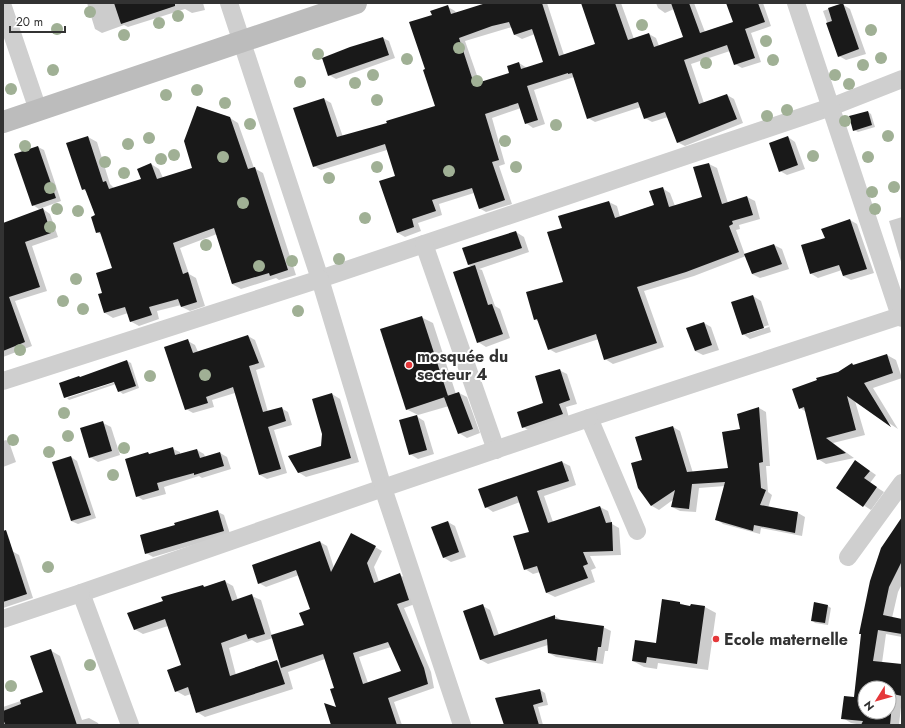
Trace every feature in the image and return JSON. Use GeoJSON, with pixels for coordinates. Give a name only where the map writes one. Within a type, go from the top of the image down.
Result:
{"type":"FeatureCollection","features":[{"type":"Feature","properties":{"kind":"street"},"geometry":{"type":"LineString","coordinates":[[228,3],[320,280],[383,488],[462,725]]}},
{"type":"Feature","properties":{"kind":"street"},"geometry":{"type":"LineString","coordinates":[[3,122],[356,3]]}},
{"type":"Feature","properties":{"kind":"street"},"geometry":{"type":"LineString","coordinates":[[3,619],[589,418],[901,317],[796,3]]}},
{"type":"Feature","properties":{"kind":"street"},"geometry":{"type":"LineString","coordinates":[[3,7],[38,110]]}},
{"type":"Feature","properties":{"kind":"street"},"geometry":{"type":"LineString","coordinates":[[3,381],[320,280],[831,107],[902,79]]}},
{"type":"Feature","properties":{"kind":"street"},"geometry":{"type":"LineString","coordinates":[[424,244],[496,450]]}},
{"type":"Feature","properties":{"kind":"street"},"geometry":{"type":"LineString","coordinates":[[589,418],[637,531]]}},
{"type":"Feature","properties":{"kind":"street"},"geometry":{"type":"LineString","coordinates":[[848,557],[902,483]]}},
{"type":"Feature","properties":{"kind":"street"},"geometry":{"type":"LineString","coordinates":[[80,593],[130,725]]}},
{"type":"Feature","properties":{"kind":"building"},"geometry":{"type":"Polygon","coordinates":[[[114,3],[175,3],[175,6],[121,24],[114,3]]]}},
{"type":"Feature","properties":{"kind":"building"},"geometry":{"type":"Polygon","coordinates":[[[486,3],[542,3],[559,56],[595,44],[581,3],[615,3],[628,40],[649,33],[654,47],[683,37],[671,3],[689,3],[700,33],[733,22],[726,3],[758,3],[765,22],[745,29],[755,58],[734,65],[727,45],[684,60],[699,104],[727,94],[737,119],[677,143],[665,112],[644,119],[638,102],[587,119],[572,73],[527,86],[538,120],[525,124],[518,103],[485,114],[499,160],[492,162],[505,200],[479,209],[472,188],[432,200],[436,211],[412,219],[414,227],[397,233],[379,181],[395,176],[385,144],[313,167],[293,108],[324,98],[337,137],[387,123],[386,121],[435,106],[423,70],[425,69],[409,22],[432,15],[430,11],[448,5],[451,14],[486,3]],[[509,22],[492,26],[459,38],[474,84],[509,73],[507,66],[519,62],[521,69],[543,62],[532,29],[514,35],[509,22]]]}},
{"type":"Feature","properties":{"kind":"building"},"geometry":{"type":"Polygon","coordinates":[[[843,3],[859,49],[838,57],[826,23],[832,21],[828,8],[843,3]]]}},
{"type":"Feature","properties":{"kind":"building"},"geometry":{"type":"Polygon","coordinates":[[[383,37],[389,55],[328,76],[322,58],[350,47],[383,37]]]}},
{"type":"Feature","properties":{"kind":"building"},"geometry":{"type":"Polygon","coordinates":[[[197,106],[230,117],[248,169],[255,167],[288,270],[270,276],[269,273],[232,284],[214,228],[173,243],[183,274],[188,272],[197,302],[181,307],[178,299],[149,307],[152,315],[130,322],[125,307],[104,313],[98,294],[102,293],[96,273],[112,268],[100,232],[96,233],[91,217],[95,215],[85,189],[82,190],[66,143],[88,136],[103,182],[106,181],[109,189],[141,179],[137,169],[151,163],[157,179],[192,168],[184,141],[197,106]]]}},
{"type":"Feature","properties":{"kind":"building"},"geometry":{"type":"Polygon","coordinates":[[[868,111],[872,125],[853,131],[849,116],[868,111]]]}},
{"type":"Feature","properties":{"kind":"building"},"geometry":{"type":"Polygon","coordinates":[[[788,136],[798,165],[779,172],[769,143],[788,136]]]}},
{"type":"Feature","properties":{"kind":"building"},"geometry":{"type":"Polygon","coordinates":[[[38,146],[56,198],[32,206],[14,154],[38,146]]]}},
{"type":"Feature","properties":{"kind":"building"},"geometry":{"type":"Polygon","coordinates":[[[709,163],[722,204],[747,196],[753,215],[732,221],[733,224],[729,226],[739,252],[686,272],[637,287],[657,343],[604,360],[596,334],[548,350],[537,319],[534,320],[526,292],[563,282],[547,232],[562,228],[558,216],[609,201],[615,218],[654,205],[649,191],[663,187],[669,207],[702,197],[693,167],[709,163]]]}},
{"type":"Feature","properties":{"kind":"building"},"geometry":{"type":"Polygon","coordinates":[[[43,208],[51,233],[25,242],[40,287],[9,297],[25,342],[3,351],[3,223],[43,208]]]}},
{"type":"Feature","properties":{"kind":"building"},"geometry":{"type":"Polygon","coordinates":[[[850,219],[867,269],[843,276],[839,265],[810,274],[801,245],[825,238],[821,229],[850,219]]]}},
{"type":"Feature","properties":{"kind":"building"},"geometry":{"type":"Polygon","coordinates":[[[516,231],[522,248],[468,265],[462,248],[516,231]]]}},
{"type":"Feature","properties":{"kind":"building"},"geometry":{"type":"Polygon","coordinates":[[[774,244],[782,264],[752,274],[744,254],[774,244]]]}},
{"type":"Feature","properties":{"kind":"building"},"geometry":{"type":"Polygon","coordinates":[[[475,265],[488,305],[492,304],[503,334],[477,343],[453,272],[475,265]]]}},
{"type":"Feature","properties":{"kind":"building"},"geometry":{"type":"Polygon","coordinates":[[[753,295],[764,328],[742,335],[731,302],[753,295]]]}},
{"type":"Feature","properties":{"kind":"building"},"geometry":{"type":"Polygon","coordinates":[[[422,316],[448,396],[406,410],[380,329],[422,316]]]}},
{"type":"Feature","properties":{"kind":"building"},"geometry":{"type":"Polygon","coordinates":[[[704,322],[712,345],[695,351],[686,328],[704,322]]]}},
{"type":"Feature","properties":{"kind":"building"},"geometry":{"type":"Polygon","coordinates":[[[248,335],[259,363],[249,366],[263,412],[282,407],[286,421],[268,427],[281,469],[259,475],[233,387],[206,397],[208,403],[185,410],[164,347],[188,339],[193,353],[248,335]]]}},
{"type":"Feature","properties":{"kind":"building"},"geometry":{"type":"Polygon","coordinates":[[[887,354],[893,373],[864,383],[891,427],[847,396],[856,430],[826,438],[846,453],[817,460],[804,407],[799,409],[792,389],[817,380],[816,378],[838,372],[852,363],[853,365],[887,354]]]}},
{"type":"Feature","properties":{"kind":"building"},"geometry":{"type":"Polygon","coordinates":[[[127,360],[136,386],[118,392],[114,382],[64,398],[59,383],[127,360]]]}},
{"type":"Feature","properties":{"kind":"building"},"geometry":{"type":"Polygon","coordinates":[[[560,369],[570,400],[559,404],[563,414],[522,428],[517,412],[543,403],[535,376],[560,369]]]}},
{"type":"Feature","properties":{"kind":"building"},"geometry":{"type":"Polygon","coordinates":[[[459,392],[473,429],[458,434],[444,397],[459,392]]]}},
{"type":"Feature","properties":{"kind":"building"},"geometry":{"type":"Polygon","coordinates":[[[332,393],[351,458],[298,473],[288,456],[321,446],[322,434],[312,399],[332,393]]]}},
{"type":"Feature","properties":{"kind":"building"},"geometry":{"type":"Polygon","coordinates":[[[759,407],[763,462],[759,463],[761,488],[766,490],[760,505],[798,512],[795,533],[754,525],[753,531],[715,520],[725,482],[692,484],[689,509],[671,507],[675,490],[651,506],[638,488],[631,463],[642,460],[635,437],[673,426],[687,472],[728,468],[722,432],[740,429],[737,414],[759,407]]]}},
{"type":"Feature","properties":{"kind":"building"},"geometry":{"type":"Polygon","coordinates":[[[417,415],[427,450],[409,455],[399,420],[417,415]]]}},
{"type":"Feature","properties":{"kind":"building"},"geometry":{"type":"Polygon","coordinates":[[[103,421],[112,451],[89,458],[80,428],[103,421]]]}},
{"type":"Feature","properties":{"kind":"building"},"geometry":{"type":"Polygon","coordinates":[[[173,447],[175,455],[197,449],[200,458],[220,452],[224,466],[194,475],[194,473],[157,483],[159,490],[136,497],[125,459],[148,452],[149,454],[173,447]]]}},
{"type":"Feature","properties":{"kind":"building"},"geometry":{"type":"Polygon","coordinates":[[[71,456],[91,515],[71,521],[52,462],[71,456]]]}},
{"type":"Feature","properties":{"kind":"building"},"geometry":{"type":"Polygon","coordinates":[[[855,460],[870,471],[864,478],[877,487],[863,507],[836,488],[855,460]]]}},
{"type":"Feature","properties":{"kind":"building"},"geometry":{"type":"Polygon","coordinates":[[[562,461],[569,481],[537,491],[548,523],[600,506],[606,523],[612,522],[613,551],[583,552],[588,564],[583,566],[588,578],[546,593],[537,566],[524,570],[513,536],[529,532],[517,496],[485,508],[478,489],[562,461]]]}},
{"type":"Feature","properties":{"kind":"building"},"geometry":{"type":"Polygon","coordinates":[[[218,510],[224,531],[145,554],[140,535],[218,510]]]}},
{"type":"Feature","properties":{"kind":"building"},"geometry":{"type":"Polygon","coordinates":[[[902,517],[902,561],[889,587],[883,615],[902,619],[902,634],[878,630],[873,661],[902,664],[902,696],[897,695],[897,680],[857,680],[857,720],[890,720],[890,725],[861,725],[863,721],[841,719],[844,696],[854,697],[861,634],[859,634],[870,581],[881,548],[902,517]]]}},
{"type":"Feature","properties":{"kind":"building"},"geometry":{"type":"Polygon","coordinates":[[[448,521],[459,552],[443,558],[431,527],[448,521]]]}},
{"type":"Feature","properties":{"kind":"building"},"geometry":{"type":"Polygon","coordinates":[[[6,530],[27,594],[3,602],[3,531],[6,530]]]}},
{"type":"Feature","properties":{"kind":"building"},"geometry":{"type":"Polygon","coordinates":[[[351,533],[376,546],[367,563],[374,583],[400,573],[409,600],[397,604],[424,668],[428,684],[388,698],[397,725],[331,725],[324,703],[336,707],[330,689],[334,688],[323,654],[281,668],[271,635],[304,625],[299,613],[310,609],[296,570],[258,584],[252,565],[320,541],[331,572],[351,533]],[[388,642],[353,653],[363,684],[401,671],[388,642]]]}},
{"type":"Feature","properties":{"kind":"building"},"geometry":{"type":"Polygon","coordinates":[[[225,580],[232,601],[252,594],[265,634],[248,639],[246,634],[221,643],[230,676],[277,660],[285,684],[196,713],[188,687],[175,692],[167,670],[181,665],[165,619],[134,630],[127,613],[163,601],[161,597],[203,585],[204,587],[225,580]]]}},
{"type":"Feature","properties":{"kind":"building"},"geometry":{"type":"Polygon","coordinates":[[[662,599],[680,602],[680,604],[690,606],[691,604],[705,606],[697,664],[647,657],[646,663],[632,661],[635,640],[656,643],[662,599]]]}},
{"type":"Feature","properties":{"kind":"building"},"geometry":{"type":"Polygon","coordinates":[[[814,602],[828,605],[825,623],[811,621],[814,602]]]}},
{"type":"Feature","properties":{"kind":"building"},"geometry":{"type":"Polygon","coordinates":[[[483,604],[494,636],[555,615],[555,619],[604,626],[601,647],[598,647],[596,661],[548,653],[547,639],[480,660],[463,611],[483,604]]]}},
{"type":"Feature","properties":{"kind":"building"},"geometry":{"type":"Polygon","coordinates":[[[51,649],[77,725],[5,725],[3,711],[21,704],[20,700],[43,692],[30,656],[51,649]]]}},
{"type":"Feature","properties":{"kind":"building"},"geometry":{"type":"Polygon","coordinates":[[[540,689],[543,702],[533,705],[539,725],[504,725],[495,698],[540,689]]]}},
{"type":"Feature","properties":{"kind":"place","name":"mosquée du secteur 4"},"geometry":{"type":"Point","coordinates":[409,365]}},
{"type":"Feature","properties":{"kind":"place","name":"Ecole maternelle"},"geometry":{"type":"Point","coordinates":[716,639]}}]}
